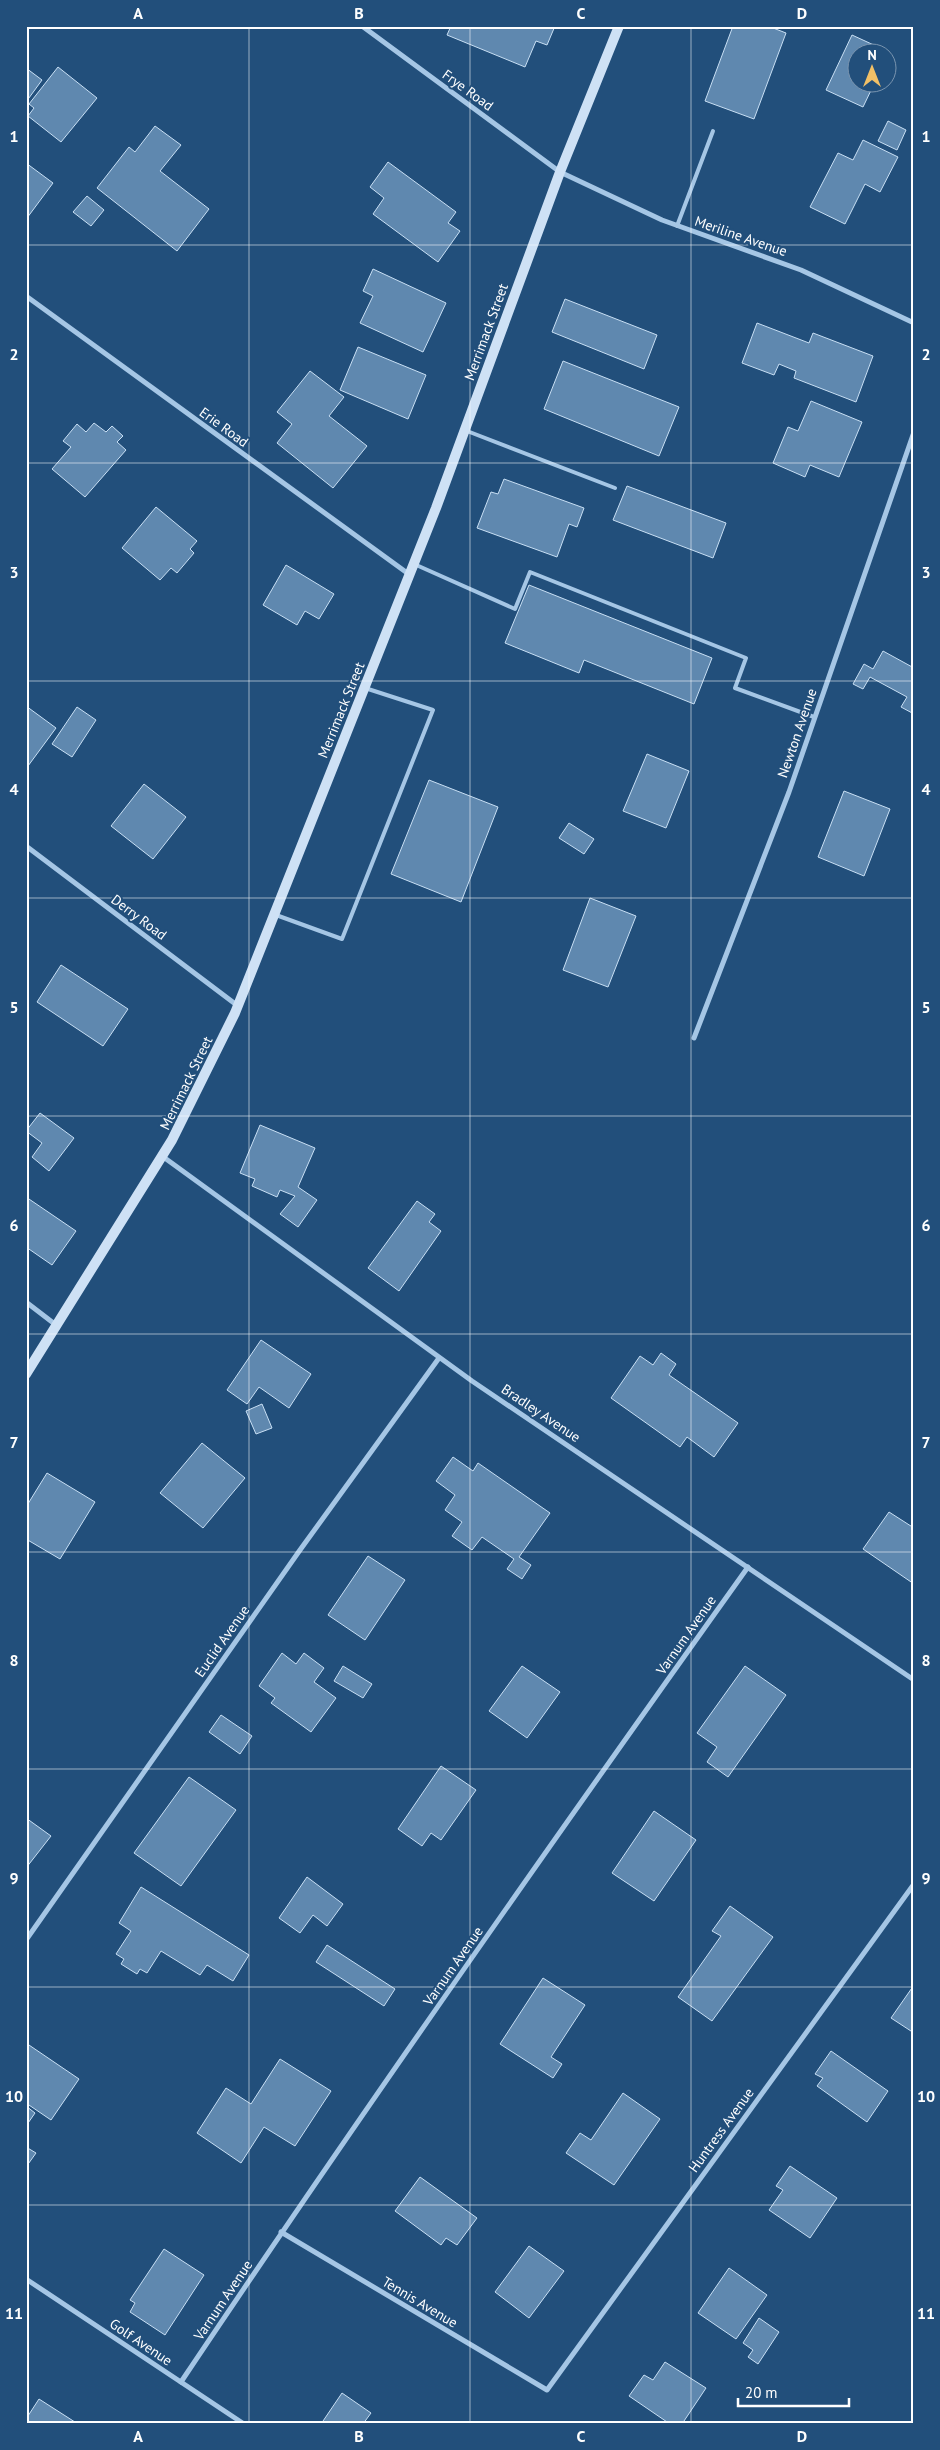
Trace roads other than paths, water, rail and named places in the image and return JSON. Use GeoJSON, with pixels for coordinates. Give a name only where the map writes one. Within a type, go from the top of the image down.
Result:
{"type":"FeatureCollection","features":[{"type":"Feature","properties":{"kind":"main road","name":"Merrimack Street"},"geometry":{"type":"LineString","coordinates":[[26,1374],[172,1140],[238,1006],[410,575],[560,172],[619,26]]}},
{"type":"Feature","properties":{"kind":"street","name":"Frye Road"},"geometry":{"type":"LineString","coordinates":[[362,26],[560,172]]}},
{"type":"Feature","properties":{"kind":"street","name":"Meriline Avenue"},"geometry":{"type":"LineString","coordinates":[[560,172],[677,226],[801,270],[914,323]]}},
{"type":"Feature","properties":{"kind":"street","name":"Erie Road"},"geometry":{"type":"LineString","coordinates":[[26,296],[410,575]]}},
{"type":"Feature","properties":{"kind":"street","name":"Newton Avenue"},"geometry":{"type":"LineString","coordinates":[[694,1038],[789,792],[914,432]]}},
{"type":"Feature","properties":{"kind":"street","name":"Derry Road"},"geometry":{"type":"LineString","coordinates":[[26,846],[238,1006]]}},
{"type":"Feature","properties":{"kind":"street","name":"Bradley Avenue"},"geometry":{"type":"LineString","coordinates":[[162,1156],[439,1358],[914,1680]]}},
{"type":"Feature","properties":{"kind":"street"},"geometry":{"type":"LineString","coordinates":[[26,1302],[56,1325]]}},
{"type":"Feature","properties":{"kind":"street","name":"Euclid Avenue"},"geometry":{"type":"LineString","coordinates":[[26,1940],[294,1558],[439,1358]]}},
{"type":"Feature","properties":{"kind":"street","name":"Varnum Avenue"},"geometry":{"type":"LineString","coordinates":[[182,2382],[281,2232],[555,1838],[748,1567]]}},
{"type":"Feature","properties":{"kind":"street","name":"Huntress Avenue"},"geometry":{"type":"LineString","coordinates":[[547,2390],[914,1884]]}},
{"type":"Feature","properties":{"kind":"street","name":"Tennis Avenue"},"geometry":{"type":"LineString","coordinates":[[281,2232],[547,2390]]}},
{"type":"Feature","properties":{"kind":"street","name":"Golf Avenue"},"geometry":{"type":"LineString","coordinates":[[26,2280],[244,2424]]}},
{"type":"Feature","properties":{"kind":"lane"},"geometry":{"type":"LineString","coordinates":[[677,226],[713,130]]}},
{"type":"Feature","properties":{"kind":"lane"},"geometry":{"type":"LineString","coordinates":[[465,430],[615,488]]}},
{"type":"Feature","properties":{"kind":"lane"},"geometry":{"type":"LineString","coordinates":[[414,564],[515,609],[530,572],[746,658],[735,688],[814,716]]}},
{"type":"Feature","properties":{"kind":"lane"},"geometry":{"type":"LineString","coordinates":[[274,914],[342,939],[433,710],[364,687]]}}]}
